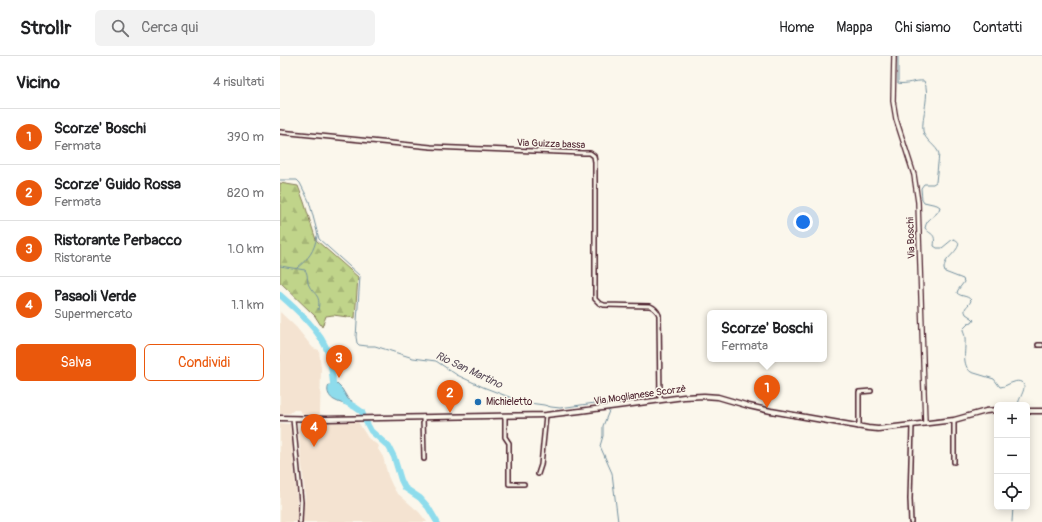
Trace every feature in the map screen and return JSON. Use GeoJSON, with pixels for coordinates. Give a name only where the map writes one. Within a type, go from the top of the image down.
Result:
{"type":"FeatureCollection","features":[{"type":"Feature","properties":{"kind":"main road","name":"Via Moglianese Scorzè"},"geometry":{"type":"LineString","coordinates":[[280,418],[546,415],[695,396],[711,396],[771,411],[878,429],[954,420],[994,410]]}},
{"type":"Feature","properties":{"kind":"main road"},"geometry":{"type":"LineString","coordinates":[[1030,411],[1042,411]]}},
{"type":"Feature","properties":{"kind":"street","name":"Via Boschi"},"geometry":{"type":"LineString","coordinates":[[894,56],[893,101],[896,119],[914,175],[918,202],[925,423]]}},
{"type":"Feature","properties":{"kind":"street","name":"Via Guizza bassa"},"geometry":{"type":"LineString","coordinates":[[280,132],[431,147],[590,153],[594,156],[595,162],[595,299],[599,303],[604,304],[650,306],[658,311],[660,400]]}},
{"type":"Feature","properties":{"kind":"street"},"geometry":{"type":"LineString","coordinates":[[859,427],[859,392],[871,391]]}},
{"type":"Feature","properties":{"kind":"street"},"geometry":{"type":"LineString","coordinates":[[538,474],[546,415]]}},
{"type":"Feature","properties":{"kind":"street"},"geometry":{"type":"LineString","coordinates":[[505,416],[505,437],[509,444],[509,484],[524,484]]}},
{"type":"Feature","properties":{"kind":"street"},"geometry":{"type":"LineString","coordinates":[[423,417],[424,459]]}},
{"type":"Feature","properties":{"kind":"street"},"geometry":{"type":"LineString","coordinates":[[293,419],[300,502],[300,522]]}},
{"type":"Feature","properties":{"kind":"street"},"geometry":{"type":"LineString","coordinates":[[954,420],[954,462]]}},
{"type":"Feature","properties":{"kind":"street"},"geometry":{"type":"LineString","coordinates":[[911,522],[910,499],[912,425]]}},
{"type":"Feature","properties":{"kind":"shaded area"},"geometry":{"type":"Polygon","coordinates":[[[280,312],[296,327],[313,348],[319,350],[321,368],[320,414],[305,415],[299,410],[294,410],[290,413],[280,414],[280,312]]]}},
{"type":"Feature","properties":{"kind":"shaded area"},"geometry":{"type":"Polygon","coordinates":[[[358,422],[368,438],[379,446],[378,449],[383,457],[388,476],[396,492],[419,512],[427,522],[303,522],[305,496],[298,431],[299,428],[305,423],[358,422]]]}},
{"type":"Feature","properties":{"kind":"shaded area"},"geometry":{"type":"Polygon","coordinates":[[[280,423],[290,424],[297,501],[297,522],[280,522],[280,423]]]}},
{"type":"Feature","properties":{"kind":"green space"},"geometry":{"type":"Polygon","coordinates":[[[280,183],[298,186],[316,240],[358,277],[355,318],[333,315],[326,316],[322,327],[315,316],[280,282],[280,183]]]}},
{"type":"Feature","properties":{"kind":"water"},"geometry":{"type":"Polygon","coordinates":[[[335,382],[342,389],[348,399],[352,401],[350,406],[336,401],[329,395],[328,387],[335,382]]]}},
{"type":"Feature","properties":{"kind":"waterway"},"geometry":{"type":"LineString","coordinates":[[898,56],[898,83],[924,81],[926,86],[927,92],[923,119],[923,131],[926,138],[936,148],[939,154],[936,182],[933,184],[924,184],[921,188],[922,199],[924,202],[940,207],[937,213],[928,221],[925,228],[934,236],[934,246],[937,248],[942,248],[953,239],[959,243],[957,249],[946,261],[944,269],[945,272],[963,279],[964,282],[957,293],[968,297],[971,300],[965,312],[974,320],[963,329],[965,337],[966,365],[971,372],[994,379],[1000,387],[1016,381],[1021,382],[1024,390],[1018,402]]}},
{"type":"Feature","properties":{"kind":"waterway","name":"Rio San Martino"},"geometry":{"type":"LineString","coordinates":[[280,180],[297,180],[300,183],[309,201],[319,239],[360,276],[356,337],[359,345],[375,346],[413,358],[436,361],[457,375],[522,402],[560,408],[602,402],[606,403],[607,405]]}},
{"type":"Feature","properties":{"kind":"waterway"},"geometry":{"type":"LineString","coordinates":[[297,268],[310,254],[317,236]]}},
{"type":"Feature","properties":{"kind":"waterway"},"geometry":{"type":"LineString","coordinates":[[280,266],[305,270],[307,273],[308,283],[319,300],[318,310]]}},
{"type":"Feature","properties":{"kind":"waterway"},"geometry":{"type":"LineString","coordinates":[[280,295],[308,321],[325,345],[330,362],[334,390]]}},
{"type":"Feature","properties":{"kind":"waterway"},"geometry":{"type":"LineString","coordinates":[[344,401],[362,412],[371,431],[389,447],[405,488],[420,498],[428,507],[437,522]]}},
{"type":"Feature","properties":{"kind":"waterway","name":"Rio San Martino"},"geometry":{"type":"LineString","coordinates":[[608,408],[609,411],[603,426],[603,436],[600,446],[612,473],[618,522]]}},
{"type":"Feature","properties":{"kind":"waterway"},"geometry":{"type":"LineString","coordinates":[[1012,522],[1013,510]]}},
{"type":"Feature","properties":{"kind":"place","name":"Ristorante Perbacco"},"geometry":{"type":"Point","coordinates":[339,378]}},
{"type":"Feature","properties":{"kind":"place","name":"Michieletto"},"geometry":{"type":"Point","coordinates":[478,402]}},
{"type":"Feature","properties":{"kind":"place","name":"Scorze' Boschi"},"geometry":{"type":"Point","coordinates":[767,408]}},
{"type":"Feature","properties":{"kind":"place","name":"Scorze' Guido Rossa"},"geometry":{"type":"Point","coordinates":[450,413]}},
{"type":"Feature","properties":{"kind":"place","name":"Pasaoli Verde"},"geometry":{"type":"Point","coordinates":[314,447]}}]}
